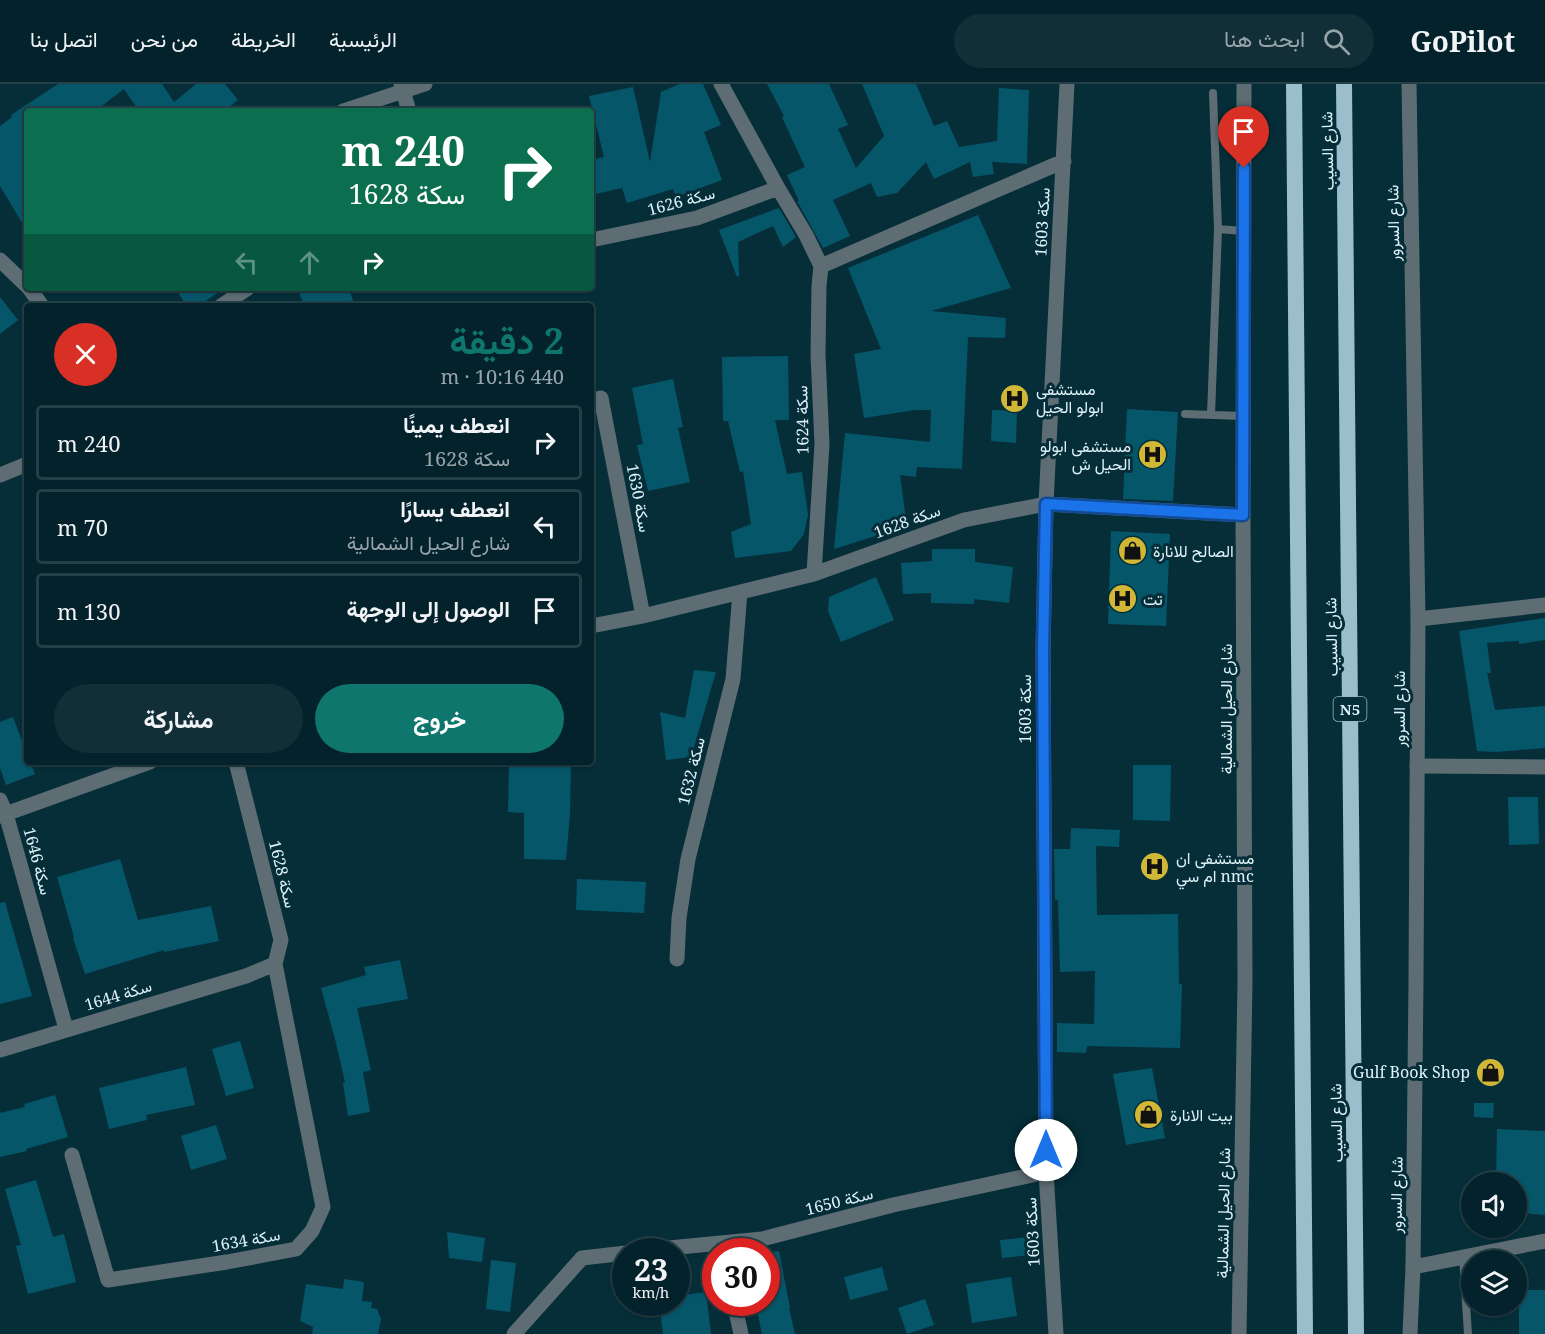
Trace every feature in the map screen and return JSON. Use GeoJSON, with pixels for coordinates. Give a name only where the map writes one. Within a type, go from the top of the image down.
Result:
{"type":"FeatureCollection","features":[{"type":"Feature","properties":{"kind":"highway","name":"شارع السيب"},"geometry":{"type":"LineString","coordinates":[[1294,84],[1305,1334]]}},
{"type":"Feature","properties":{"kind":"highway","name":"شارع السيب"},"geometry":{"type":"LineString","coordinates":[[1344,84],[1356,1334]]}},
{"type":"Feature","properties":{"kind":"street"},"geometry":{"type":"LineString","coordinates":[[351,108],[402,88],[425,84]]}},
{"type":"Feature","properties":{"kind":"street","name":"سكة 1624"},"geometry":{"type":"LineString","coordinates":[[721,84],[821,266],[818,355],[822,444],[814,574]]}},
{"type":"Feature","properties":{"kind":"street","name":"سكة 1603"},"geometry":{"type":"LineString","coordinates":[[1056,1334],[1046,1172],[1043,650],[1046,504],[1067,84]]}},
{"type":"Feature","properties":{"kind":"street","name":"شارع الحيل الشمالية"},"geometry":{"type":"LineString","coordinates":[[1239,1334],[1245,982],[1244,84]]}},
{"type":"Feature","properties":{"kind":"street","name":"شارع السرور"},"geometry":{"type":"LineString","coordinates":[[1409,84],[1418,620],[1413,1267],[1410,1334]]}},
{"type":"Feature","properties":{"kind":"street"},"geometry":{"type":"LineString","coordinates":[[402,88],[408,108]]}},
{"type":"Feature","properties":{"kind":"street"},"geometry":{"type":"LineString","coordinates":[[821,266],[1064,161]]}},
{"type":"Feature","properties":{"kind":"street","name":"سكة 1626"},"geometry":{"type":"LineString","coordinates":[[594,239],[697,218],[778,188]]}},
{"type":"Feature","properties":{"kind":"street"},"geometry":{"type":"LineString","coordinates":[[0,260],[24,283]]}},
{"type":"Feature","properties":{"kind":"street"},"geometry":{"type":"LineString","coordinates":[[226,303],[244,291]]}},
{"type":"Feature","properties":{"kind":"street","name":"سكة 1630"},"geometry":{"type":"LineString","coordinates":[[594,400],[601,398],[643,616]]}},
{"type":"Feature","properties":{"kind":"street"},"geometry":{"type":"LineString","coordinates":[[0,476],[24,465]]}},
{"type":"Feature","properties":{"kind":"street","name":"سكة 1628"},"geometry":{"type":"LineString","coordinates":[[594,625],[643,616],[814,574],[964,520],[1046,504],[1243,515]]}},
{"type":"Feature","properties":{"kind":"street","name":"سكة 1632"},"geometry":{"type":"LineString","coordinates":[[678,959],[679,918],[688,859],[733,678],[740,592]]}},
{"type":"Feature","properties":{"kind":"street"},"geometry":{"type":"LineString","coordinates":[[1418,620],[1545,605]]}},
{"type":"Feature","properties":{"kind":"street","name":"سكة 1646"},"geometry":{"type":"LineString","coordinates":[[66,1029],[3,815],[142,765]]}},
{"type":"Feature","properties":{"kind":"street","name":"سكة 1628"},"geometry":{"type":"LineString","coordinates":[[237,765],[281,940],[275,964]]}},
{"type":"Feature","properties":{"kind":"street"},"geometry":{"type":"LineString","coordinates":[[1417,766],[1545,766]]}},
{"type":"Feature","properties":{"kind":"street"},"geometry":{"type":"LineString","coordinates":[[0,800],[3,815]]}},
{"type":"Feature","properties":{"kind":"street","name":"سكة 1644"},"geometry":{"type":"LineString","coordinates":[[0,1050],[246,976],[275,964]]}},
{"type":"Feature","properties":{"kind":"street","name":"سكة 1634"},"geometry":{"type":"LineString","coordinates":[[72,1155],[108,1280],[296,1249],[312,1231],[323,1207],[275,964]]}},
{"type":"Feature","properties":{"kind":"street","name":"سكة 1650"},"geometry":{"type":"LineString","coordinates":[[766,1238],[892,1205],[1046,1172]]}},
{"type":"Feature","properties":{"kind":"street"},"geometry":{"type":"LineString","coordinates":[[1509,1250],[1542,1245]]}},
{"type":"Feature","properties":{"kind":"street"},"geometry":{"type":"LineString","coordinates":[[514,1334],[582,1258],[612,1255]]}},
{"type":"Feature","properties":{"kind":"street"},"geometry":{"type":"LineString","coordinates":[[1413,1267],[1461,1257]]}},
{"type":"Feature","properties":{"kind":"street"},"geometry":{"type":"LineString","coordinates":[[1231,1334],[1240,1279]]}},
{"type":"Feature","properties":{"kind":"street"},"geometry":{"type":"LineString","coordinates":[[737,1316],[741,1334]]}},
{"type":"Feature","properties":{"kind":"lane"},"geometry":{"type":"LineString","coordinates":[[1211,415],[1218,229],[1213,93]]}},
{"type":"Feature","properties":{"kind":"lane"},"geometry":{"type":"LineString","coordinates":[[1218,229],[1243,231]]}},
{"type":"Feature","properties":{"kind":"lane"},"geometry":{"type":"LineString","coordinates":[[1185,414],[1243,416]]}},
{"type":"Feature","properties":{"kind":"lane"},"geometry":{"type":"LineString","coordinates":[[1467,1316],[1468,1334]]}},
{"type":"Feature","properties":{"kind":"building"},"geometry":{"type":"Polygon","coordinates":[[[58,84],[162,84],[174,102],[196,84],[225,84],[238,100],[228,108],[137,108],[124,89],[99,108],[24,108],[24,226],[0,186],[0,126],[12,117],[11,115],[58,84]]]}},
{"type":"Feature","properties":{"kind":"building"},"geometry":{"type":"Polygon","coordinates":[[[679,84],[703,84],[721,125],[704,132],[722,180],[676,197],[673,189],[627,203],[622,188],[594,194],[594,159],[604,157],[594,108],[592,108],[589,96],[633,87],[650,162],[661,92],[679,84]]]}},
{"type":"Feature","properties":{"kind":"building"},"geometry":{"type":"Polygon","coordinates":[[[767,84],[829,84],[848,125],[838,129],[856,168],[884,136],[862,84],[916,84],[934,126],[947,121],[959,147],[997,141],[999,88],[1029,90],[1027,164],[992,162],[994,174],[973,177],[970,162],[934,179],[926,162],[897,193],[877,197],[871,183],[833,200],[850,236],[823,248],[797,201],[799,201],[787,175],[805,167],[782,117],[784,116],[767,84]]]}},
{"type":"Feature","properties":{"kind":"building"},"geometry":{"type":"Polygon","coordinates":[[[779,208],[796,237],[783,247],[773,226],[738,242],[739,276],[737,277],[719,230],[779,208]]]}},
{"type":"Feature","properties":{"kind":"building"},"geometry":{"type":"Polygon","coordinates":[[[978,215],[1011,288],[931,311],[1006,318],[1005,338],[968,337],[962,469],[917,467],[916,477],[900,475],[907,526],[834,549],[845,433],[930,442],[931,410],[915,410],[864,418],[854,354],[881,349],[848,268],[978,215]]]}},
{"type":"Feature","properties":{"kind":"building"},"geometry":{"type":"Polygon","coordinates":[[[177,291],[220,291],[202,303],[185,303],[177,291]]]}},
{"type":"Feature","properties":{"kind":"building"},"geometry":{"type":"Polygon","coordinates":[[[299,291],[350,291],[353,301],[346,303],[303,303],[299,291]]]}},
{"type":"Feature","properties":{"kind":"building"},"geometry":{"type":"Polygon","coordinates":[[[0,297],[18,320],[0,334],[0,297]]]}},
{"type":"Feature","properties":{"kind":"building"},"geometry":{"type":"Polygon","coordinates":[[[788,356],[789,420],[775,420],[787,474],[802,472],[808,515],[804,534],[791,551],[735,558],[731,532],[751,524],[743,471],[740,472],[728,421],[723,421],[722,357],[788,356]]]}},
{"type":"Feature","properties":{"kind":"building"},"geometry":{"type":"Polygon","coordinates":[[[673,379],[683,427],[678,428],[690,482],[648,491],[637,445],[643,444],[632,388],[673,379]]]}},
{"type":"Feature","properties":{"kind":"building"},"geometry":{"type":"Polygon","coordinates":[[[1127,409],[1178,412],[1173,501],[1123,499],[1127,409]]]}},
{"type":"Feature","properties":{"kind":"building"},"geometry":{"type":"Polygon","coordinates":[[[992,410],[1017,411],[1016,443],[991,441],[992,410]]]}},
{"type":"Feature","properties":{"kind":"building"},"geometry":{"type":"Polygon","coordinates":[[[1111,531],[1170,534],[1166,626],[1108,624],[1111,531]]]}},
{"type":"Feature","properties":{"kind":"building"},"geometry":{"type":"Polygon","coordinates":[[[932,549],[975,549],[975,562],[1013,567],[1009,603],[974,599],[974,604],[931,603],[931,593],[903,594],[901,563],[932,561],[932,549]]]}},
{"type":"Feature","properties":{"kind":"building"},"geometry":{"type":"Polygon","coordinates":[[[876,577],[894,620],[841,642],[828,611],[829,597],[876,577]]]}},
{"type":"Feature","properties":{"kind":"building"},"geometry":{"type":"Polygon","coordinates":[[[1545,618],[1545,640],[1519,644],[1519,641],[1487,643],[1491,673],[1487,673],[1495,710],[1545,706],[1545,748],[1477,751],[1459,631],[1545,618]]]}},
{"type":"Feature","properties":{"kind":"building"},"geometry":{"type":"Polygon","coordinates":[[[694,670],[716,672],[691,757],[666,760],[660,712],[685,718],[694,670]]]}},
{"type":"Feature","properties":{"kind":"building"},"geometry":{"type":"Polygon","coordinates":[[[13,717],[24,746],[24,765],[31,765],[35,774],[6,785],[0,768],[0,722],[13,717]]]}},
{"type":"Feature","properties":{"kind":"building"},"geometry":{"type":"Polygon","coordinates":[[[509,765],[571,765],[566,860],[524,859],[524,813],[508,812],[509,765]]]}},
{"type":"Feature","properties":{"kind":"building"},"geometry":{"type":"Polygon","coordinates":[[[1133,765],[1171,765],[1170,821],[1133,820],[1133,765]]]}},
{"type":"Feature","properties":{"kind":"building"},"geometry":{"type":"Polygon","coordinates":[[[1508,797],[1538,797],[1539,844],[1509,845],[1508,797]]]}},
{"type":"Feature","properties":{"kind":"building"},"geometry":{"type":"Polygon","coordinates":[[[1071,828],[1120,830],[1119,847],[1096,846],[1097,915],[1178,914],[1179,984],[1182,984],[1180,1048],[1087,1046],[1086,1053],[1057,1052],[1057,1023],[1094,1024],[1095,971],[1060,972],[1054,849],[1070,849],[1071,828]]]}},
{"type":"Feature","properties":{"kind":"building"},"geometry":{"type":"Polygon","coordinates":[[[120,859],[138,920],[211,906],[219,941],[164,952],[164,950],[85,974],[57,877],[120,859]]]}},
{"type":"Feature","properties":{"kind":"building"},"geometry":{"type":"Polygon","coordinates":[[[577,879],[646,882],[644,913],[576,910],[577,879]]]}},
{"type":"Feature","properties":{"kind":"building"},"geometry":{"type":"Polygon","coordinates":[[[5,902],[32,996],[0,1004],[0,903],[5,902]]]}},
{"type":"Feature","properties":{"kind":"building"},"geometry":{"type":"Polygon","coordinates":[[[400,960],[408,999],[357,1008],[371,1070],[363,1072],[370,1112],[348,1116],[343,1083],[345,1082],[321,988],[366,975],[364,967],[400,960]]]}},
{"type":"Feature","properties":{"kind":"building"},"geometry":{"type":"Polygon","coordinates":[[[240,1041],[254,1088],[226,1096],[212,1049],[240,1041]]]}},
{"type":"Feature","properties":{"kind":"building"},"geometry":{"type":"Polygon","coordinates":[[[186,1067],[195,1105],[146,1115],[147,1120],[109,1129],[99,1088],[186,1067]]]}},
{"type":"Feature","properties":{"kind":"building"},"geometry":{"type":"Polygon","coordinates":[[[1152,1068],[1165,1138],[1126,1145],[1113,1074],[1152,1068]]]}},
{"type":"Feature","properties":{"kind":"building"},"geometry":{"type":"Polygon","coordinates":[[[55,1095],[68,1137],[26,1149],[27,1151],[0,1157],[0,1113],[25,1107],[24,1104],[55,1095]]]}},
{"type":"Feature","properties":{"kind":"building"},"geometry":{"type":"Polygon","coordinates":[[[1474,1103],[1494,1103],[1493,1118],[1474,1117],[1474,1103]]]}},
{"type":"Feature","properties":{"kind":"building"},"geometry":{"type":"Polygon","coordinates":[[[216,1125],[227,1159],[191,1170],[181,1136],[216,1125]]]}},
{"type":"Feature","properties":{"kind":"building"},"geometry":{"type":"Polygon","coordinates":[[[1497,1129],[1545,1131],[1545,1215],[1527,1213],[1527,1172],[1496,1172],[1497,1129]]]}},
{"type":"Feature","properties":{"kind":"building"},"geometry":{"type":"Polygon","coordinates":[[[36,1180],[53,1237],[64,1234],[76,1282],[28,1294],[16,1246],[21,1245],[5,1189],[36,1180]]]}},
{"type":"Feature","properties":{"kind":"building"},"geometry":{"type":"Polygon","coordinates":[[[447,1232],[485,1238],[482,1262],[449,1258],[447,1232]]]}},
{"type":"Feature","properties":{"kind":"building"},"geometry":{"type":"Polygon","coordinates":[[[1029,1237],[1031,1255],[1002,1258],[1000,1240],[1029,1237]]]}},
{"type":"Feature","properties":{"kind":"building"},"geometry":{"type":"Polygon","coordinates":[[[780,1256],[795,1334],[762,1334],[758,1316],[780,1316],[780,1256]]]}},
{"type":"Feature","properties":{"kind":"building"},"geometry":{"type":"Polygon","coordinates":[[[491,1260],[516,1263],[510,1312],[486,1309],[491,1260]]]}},
{"type":"Feature","properties":{"kind":"building"},"geometry":{"type":"Polygon","coordinates":[[[882,1267],[888,1290],[850,1300],[844,1277],[882,1267]]]}},
{"type":"Feature","properties":{"kind":"building"},"geometry":{"type":"Polygon","coordinates":[[[1011,1277],[1017,1316],[972,1323],[966,1284],[1011,1277]]]}},
{"type":"Feature","properties":{"kind":"building"},"geometry":{"type":"Polygon","coordinates":[[[344,1279],[364,1282],[362,1301],[372,1302],[371,1308],[377,1309],[381,1319],[378,1334],[312,1334],[313,1327],[300,1321],[306,1284],[343,1289],[344,1279]]]}},
{"type":"Feature","properties":{"kind":"building"},"geometry":{"type":"Polygon","coordinates":[[[1527,1290],[1545,1290],[1545,1334],[1519,1334],[1519,1316],[1527,1316],[1527,1290]]]}},
{"type":"Feature","properties":{"kind":"building"},"geometry":{"type":"Polygon","coordinates":[[[702,1293],[702,1316],[709,1316],[711,1334],[663,1334],[661,1316],[690,1316],[690,1294],[702,1293]]]}},
{"type":"Feature","properties":{"kind":"building"},"geometry":{"type":"Polygon","coordinates":[[[925,1299],[934,1325],[907,1334],[898,1308],[925,1299]]]}},
{"type":"Feature","properties":{"kind":"place","name":"مستشفى ابولو الحيل"},"geometry":{"type":"Point","coordinates":[1015,398]}},
{"type":"Feature","properties":{"kind":"place","name":"مستشفى ابولو الحيل ش"},"geometry":{"type":"Point","coordinates":[1152,455]}},
{"type":"Feature","properties":{"kind":"place","name":"الصالح للانارة"},"geometry":{"type":"Point","coordinates":[1132,551]}},
{"type":"Feature","properties":{"kind":"place","name":"تت"},"geometry":{"type":"Point","coordinates":[1122,599]}},
{"type":"Feature","properties":{"kind":"place","name":"مستشفى ان ام سي nmc"},"geometry":{"type":"Point","coordinates":[1155,867]}},
{"type":"Feature","properties":{"kind":"place","name":"Gulf Book Shop"},"geometry":{"type":"Point","coordinates":[1491,1072]}},
{"type":"Feature","properties":{"kind":"place","name":"بيت الانارة"},"geometry":{"type":"Point","coordinates":[1149,1115]}},
{"type":"Feature","properties":{"kind":"route"},"geometry":{"type":"LineString","coordinates":[[1046,1150],[1043,650],[1046,504],[1243,515],[1244,168]]}}]}
